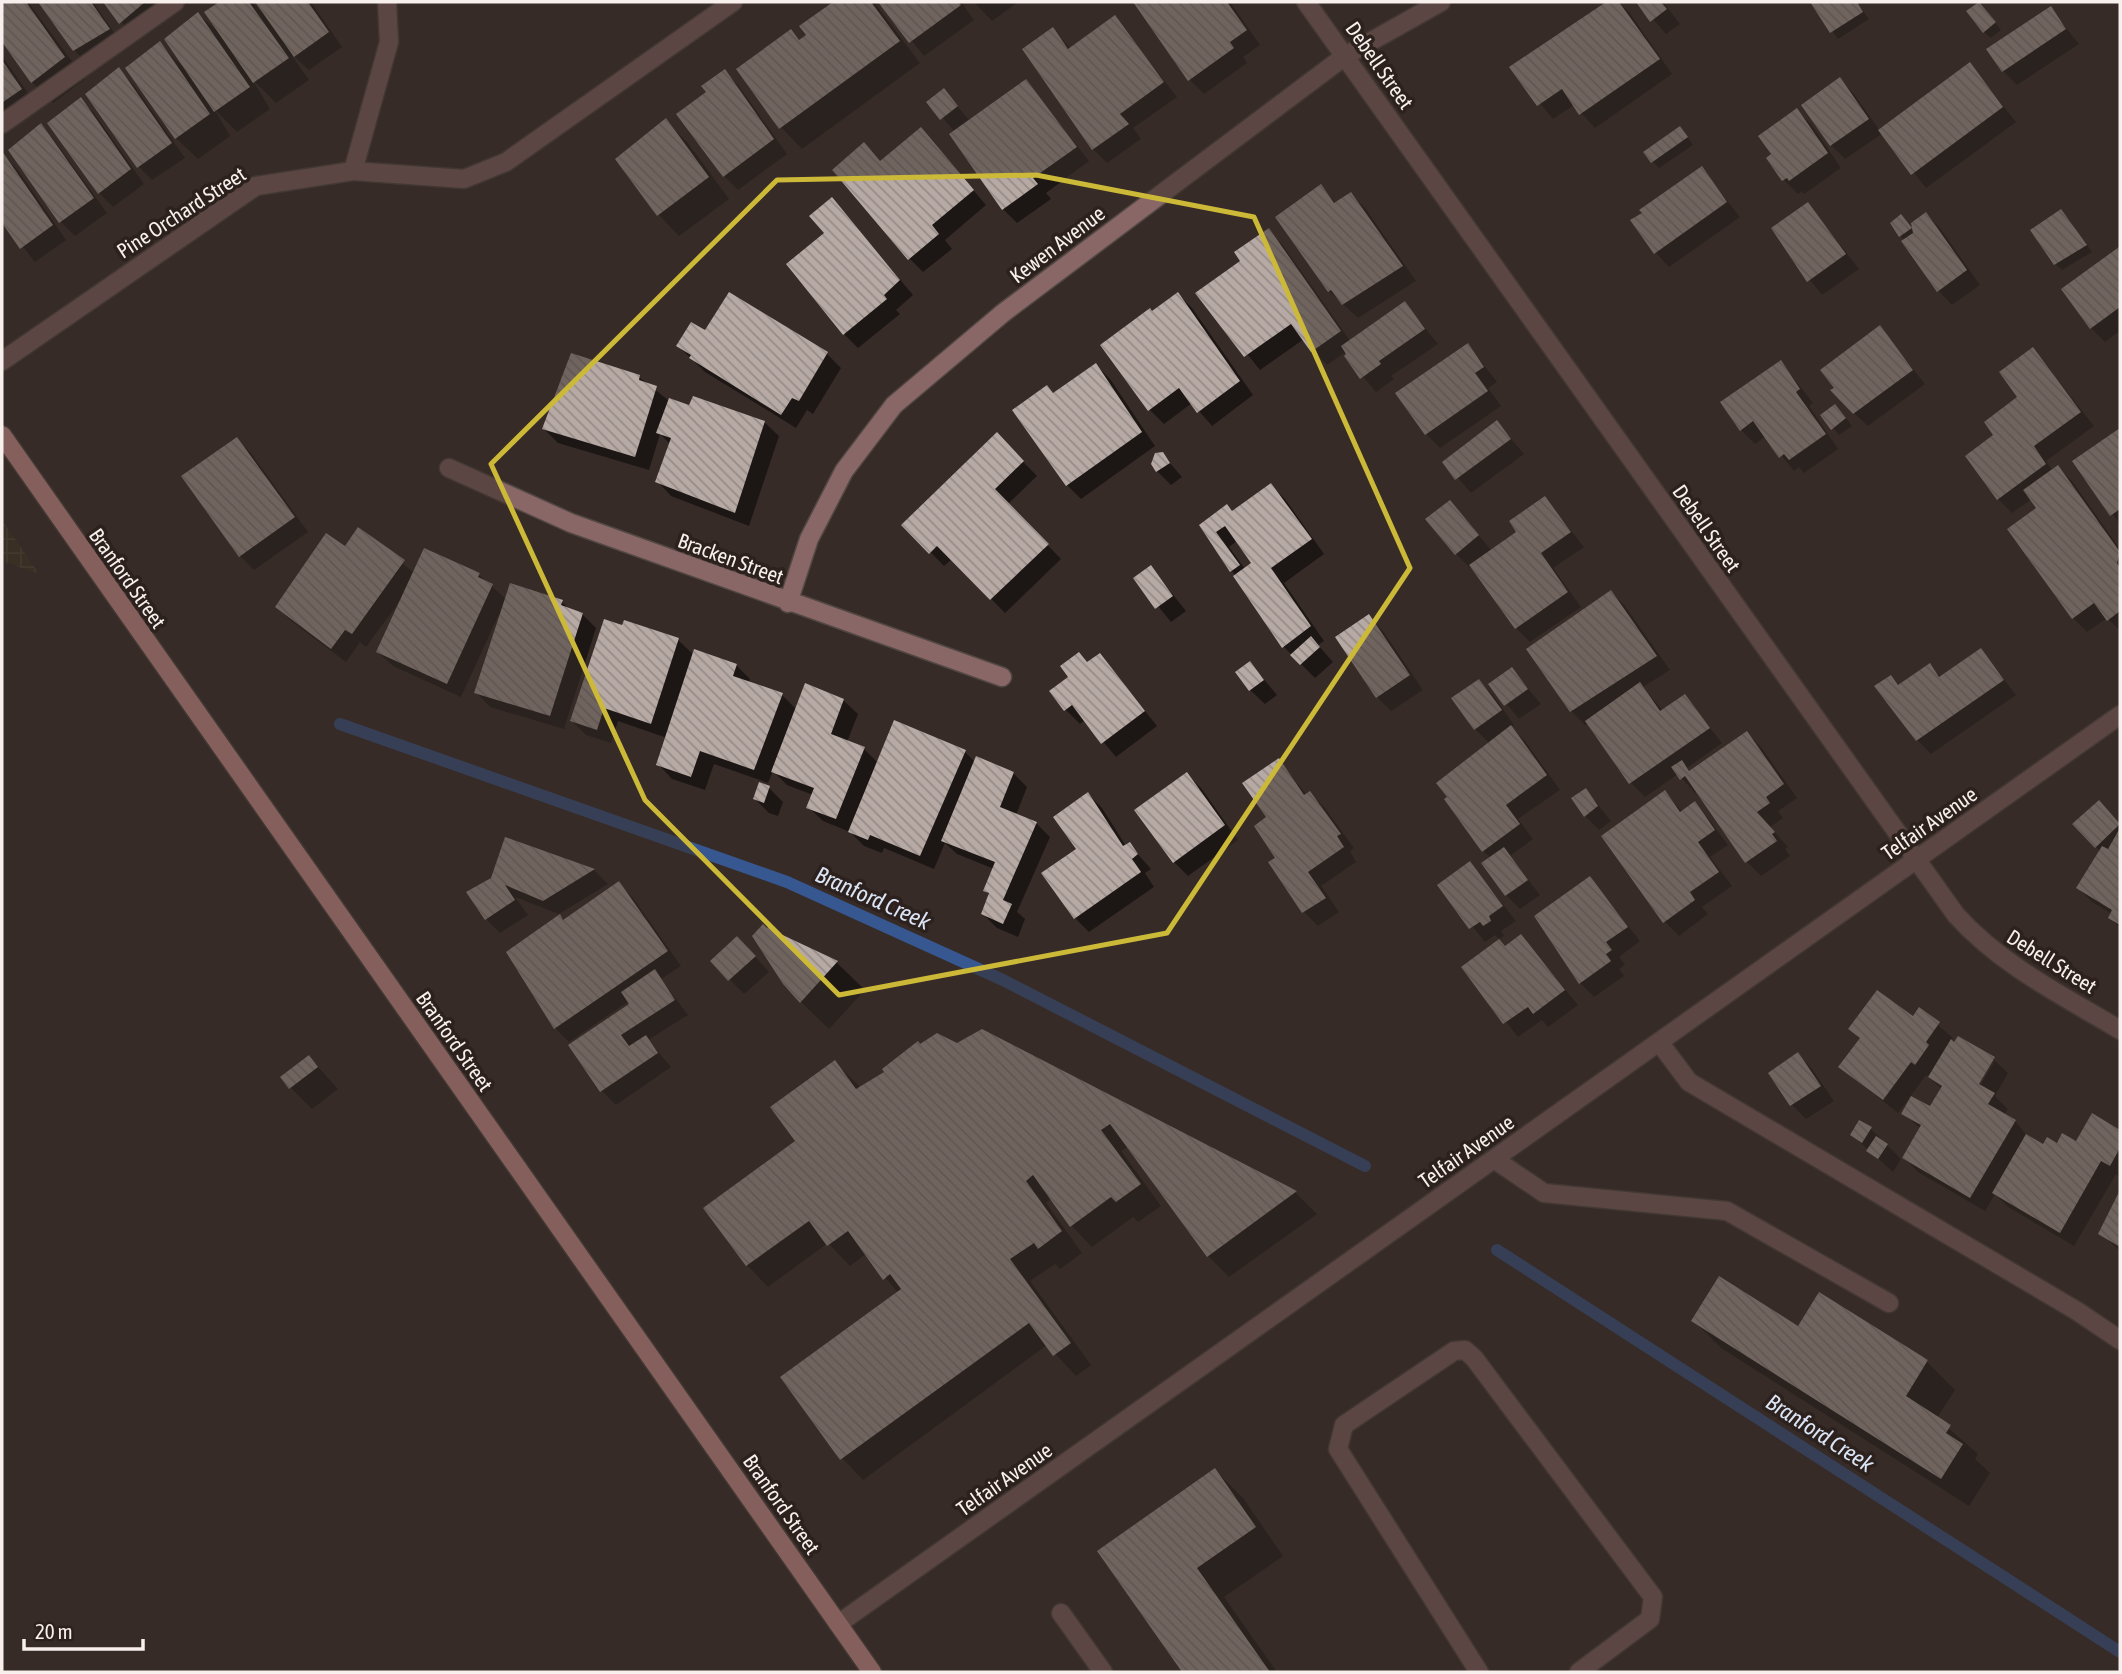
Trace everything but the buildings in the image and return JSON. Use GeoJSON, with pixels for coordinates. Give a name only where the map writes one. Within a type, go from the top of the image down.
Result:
{"type":"FeatureCollection","features":[{"type":"Feature","properties":{"kind":"main road","name":"Branford Street"},"geometry":{"type":"LineString","coordinates":[[2,435],[872,1672]]}},
{"type":"Feature","properties":{"kind":"street"},"geometry":{"type":"LineString","coordinates":[[2,124],[175,2]]}},
{"type":"Feature","properties":{"kind":"street"},"geometry":{"type":"LineString","coordinates":[[353,172],[389,42],[387,2]]}},
{"type":"Feature","properties":{"kind":"street","name":"Pine Orchard Street"},"geometry":{"type":"LineString","coordinates":[[2,362],[256,186],[353,172],[464,179],[506,162],[733,2]]}},
{"type":"Feature","properties":{"kind":"street","name":"Debell Street"},"geometry":{"type":"LineString","coordinates":[[1306,2],[1956,915],[1977,938],[2008,963],[2120,1030]]}},
{"type":"Feature","properties":{"kind":"street","name":"Kewen Avenue"},"geometry":{"type":"LineString","coordinates":[[788,603],[809,539],[844,471],[894,405],[1003,313],[1345,56],[1441,2]]}},
{"type":"Feature","properties":{"kind":"street","name":"Bracken Street"},"geometry":{"type":"LineString","coordinates":[[449,468],[570,523],[788,603],[1002,677]]}},
{"type":"Feature","properties":{"kind":"street","name":"Telfair Avenue"},"geometry":{"type":"LineString","coordinates":[[838,1624],[2120,715]]}},
{"type":"Feature","properties":{"kind":"street"},"geometry":{"type":"LineString","coordinates":[[1659,1042],[1689,1082],[2077,1311],[2120,1340]]}},
{"type":"Feature","properties":{"kind":"street"},"geometry":{"type":"LineString","coordinates":[[1494,1159],[1544,1193],[1727,1211],[1889,1303]]}},
{"type":"Feature","properties":{"kind":"street"},"geometry":{"type":"LineString","coordinates":[[1479,1672],[1338,1449],[1344,1425],[1454,1351],[1465,1350],[1474,1358],[1653,1597],[1650,1619],[1579,1672]]}},
{"type":"Feature","properties":{"kind":"street"},"geometry":{"type":"LineString","coordinates":[[1060,1614],[1102,1672]]}},
{"type":"Feature","properties":{"kind":"highlighted area"},"geometry":{"type":"Polygon","coordinates":[[[1036,175],[1254,217],[1410,568],[1167,933],[839,995],[645,800],[491,464],[777,180],[1036,175]]]}},
{"type":"Feature","properties":{"kind":"shaded area"},"geometry":{"type":"Polygon","coordinates":[[[2,520],[39,574],[2,561],[2,520]]]}},
{"type":"Feature","properties":{"kind":"waterway","name":"Branford Creek"},"geometry":{"type":"LineString","coordinates":[[340,724],[787,882],[1003,980],[1365,1166]]}},
{"type":"Feature","properties":{"kind":"waterway","name":"Branford Creek"},"geometry":{"type":"LineString","coordinates":[[1497,1250],[2120,1652]]}}]}
